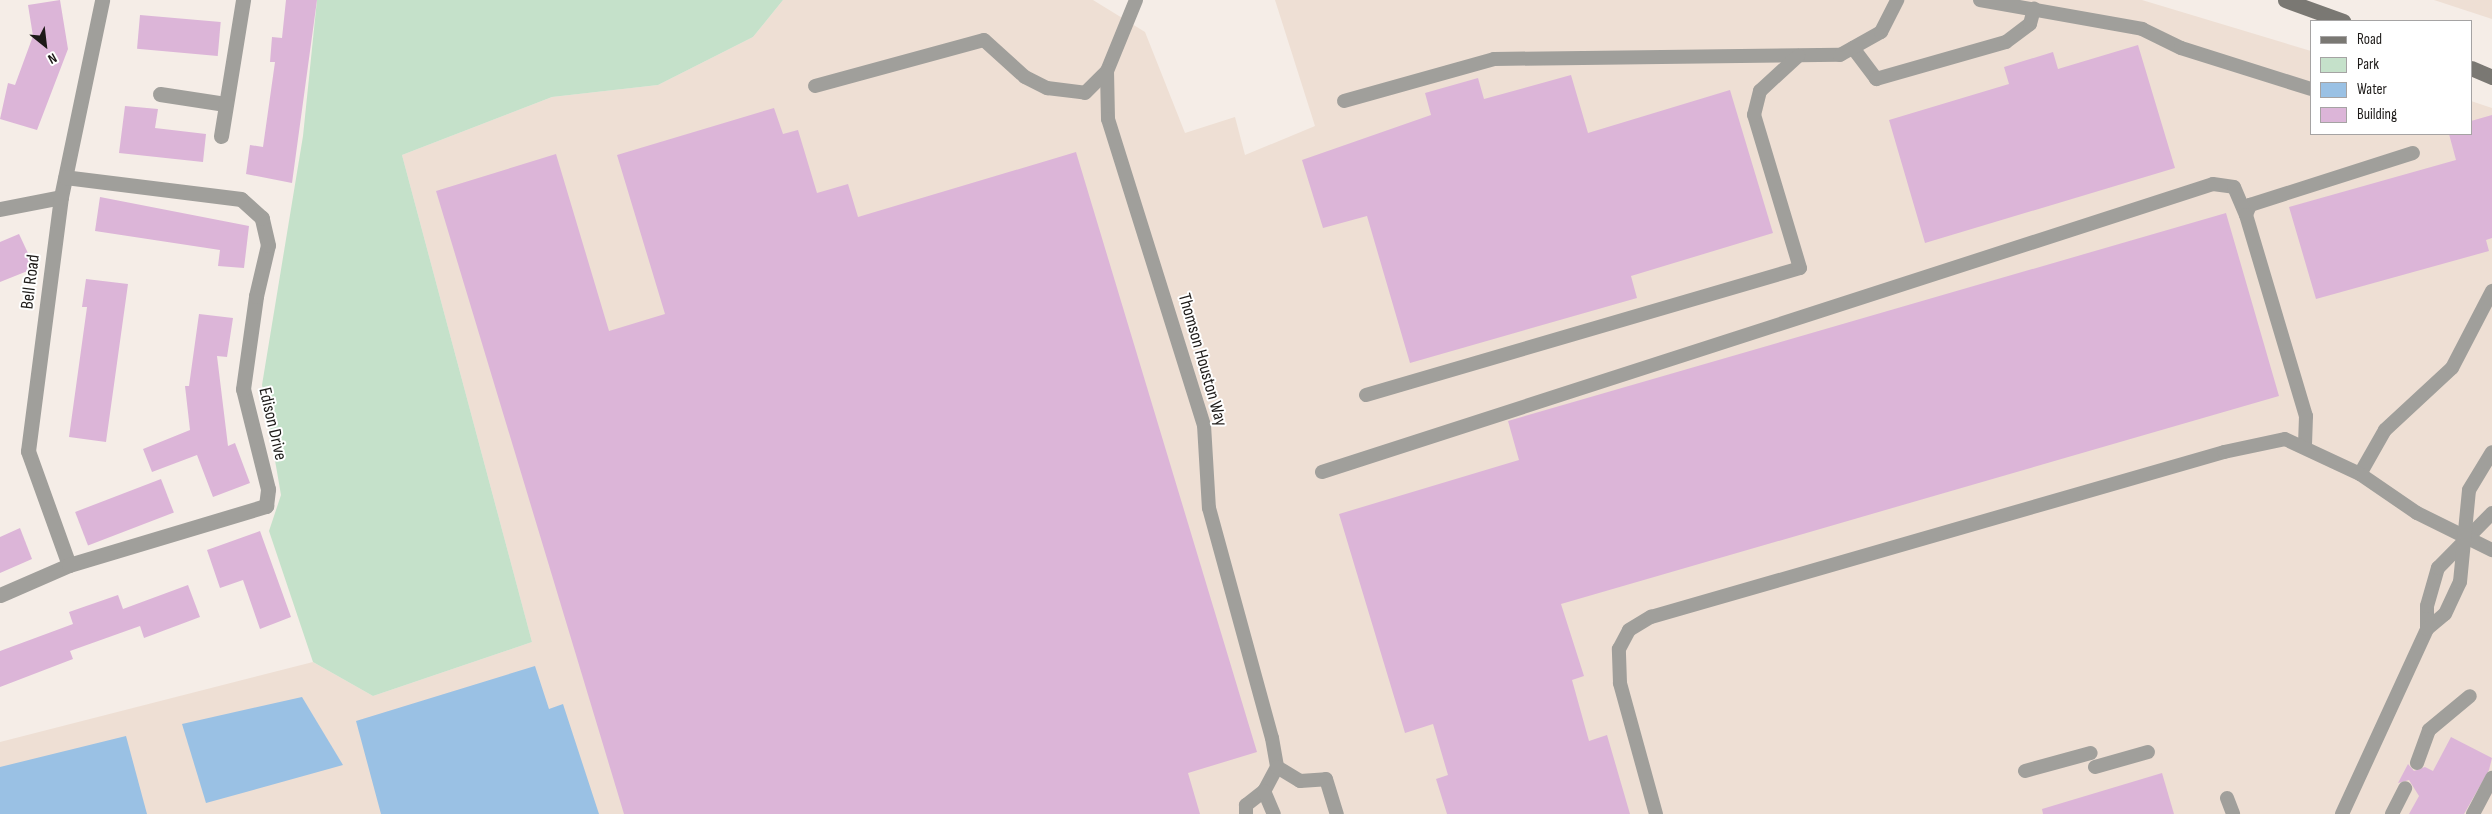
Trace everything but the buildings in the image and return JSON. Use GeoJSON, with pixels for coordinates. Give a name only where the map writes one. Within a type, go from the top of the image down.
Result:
{"type":"FeatureCollection","features":[{"type":"Feature","properties":{"kind":"street","name":"Bell Road"},"geometry":{"type":"LineString","coordinates":[[69,565],[28,451],[61,197],[102,0]]}},
{"type":"Feature","properties":{"kind":"street"},"geometry":{"type":"LineString","coordinates":[[221,136],[243,0]]}},
{"type":"Feature","properties":{"kind":"street"},"geometry":{"type":"LineString","coordinates":[[2285,0],[2340,20]]}},
{"type":"Feature","properties":{"kind":"street"},"geometry":{"type":"LineString","coordinates":[[160,94],[225,104]]}},
{"type":"Feature","properties":{"kind":"street","name":"Edison Drive"},"geometry":{"type":"LineString","coordinates":[[0,595],[69,565],[266,506],[268,489],[243,388],[256,296],[268,245],[262,218],[241,199],[65,177]]}},
{"type":"Feature","properties":{"kind":"street"},"geometry":{"type":"LineString","coordinates":[[0,209],[61,197]]}},
{"type":"Feature","properties":{"kind":"lane","name":"Thomson Houston Way"},"geometry":{"type":"LineString","coordinates":[[1136,0],[1107,71],[1108,118],[1204,424],[1209,508],[1277,767]]}},
{"type":"Feature","properties":{"kind":"lane"},"geometry":{"type":"LineString","coordinates":[[1344,101],[1494,59],[1840,55],[1881,32],[1897,0]]}},
{"type":"Feature","properties":{"kind":"lane"},"geometry":{"type":"LineString","coordinates":[[1980,0],[2142,29],[2181,48],[2310,89]]}},
{"type":"Feature","properties":{"kind":"lane"},"geometry":{"type":"LineString","coordinates":[[1854,48],[1876,79],[2006,42],[2030,24],[2034,9]]}},
{"type":"Feature","properties":{"kind":"lane"},"geometry":{"type":"LineString","coordinates":[[815,86],[984,40],[1025,76],[1047,88],[1086,93],[1107,71]]}},
{"type":"Feature","properties":{"kind":"lane"},"geometry":{"type":"LineString","coordinates":[[1366,395],[1800,268],[1754,115],[1760,91],[1798,56]]}},
{"type":"Feature","properties":{"kind":"lane"},"geometry":{"type":"LineString","coordinates":[[2246,215],[2250,205],[2413,153]]}},
{"type":"Feature","properties":{"kind":"lane"},"geometry":{"type":"LineString","coordinates":[[1322,472],[2204,187],[2234,187],[2246,215],[2306,416],[2305,446]]}},
{"type":"Feature","properties":{"kind":"lane"},"geometry":{"type":"LineString","coordinates":[[2360,474],[2385,430],[2452,368],[2492,291]]}},
{"type":"Feature","properties":{"kind":"lane"},"geometry":{"type":"LineString","coordinates":[[1656,814],[1620,675],[1619,650],[1629,630],[1651,617],[2224,452],[2285,439],[2305,446],[2360,474],[2417,513],[2492,550]]}},
{"type":"Feature","properties":{"kind":"lane"},"geometry":{"type":"LineString","coordinates":[[2427,629],[2445,614],[2460,582],[2469,490],[2492,452]]}},
{"type":"Feature","properties":{"kind":"lane"},"geometry":{"type":"LineString","coordinates":[[2342,814],[2427,629],[2427,606],[2438,568],[2465,538],[2492,513]]}},
{"type":"Feature","properties":{"kind":"lane"},"geometry":{"type":"LineString","coordinates":[[2417,763],[2429,730],[2470,696]]}},
{"type":"Feature","properties":{"kind":"lane"},"geometry":{"type":"LineString","coordinates":[[2096,767],[2148,752]]}},
{"type":"Feature","properties":{"kind":"lane"},"geometry":{"type":"LineString","coordinates":[[2025,770],[2091,753]]}},
{"type":"Feature","properties":{"kind":"lane"},"geometry":{"type":"LineString","coordinates":[[1246,814],[1246,805],[1264,791],[1277,767],[1300,782],[1326,779],[1338,814]]}},
{"type":"Feature","properties":{"kind":"lane"},"geometry":{"type":"LineString","coordinates":[[2473,814],[2492,778]]}},
{"type":"Feature","properties":{"kind":"lane"},"geometry":{"type":"LineString","coordinates":[[2392,814],[2405,788]]}},
{"type":"Feature","properties":{"kind":"lane"},"geometry":{"type":"LineString","coordinates":[[1264,791],[1274,814]]}},
{"type":"Feature","properties":{"kind":"lane"},"geometry":{"type":"LineString","coordinates":[[2227,798],[2233,814]]}},
{"type":"Feature","properties":{"kind":"shaded area"},"geometry":{"type":"Polygon","coordinates":[[[783,0],[1093,0],[1145,32],[1185,133],[1235,117],[1245,155],[1315,126],[1275,0],[2142,0],[2310,51],[2310,135],[2472,135],[2472,101],[2492,108],[2492,814],[0,814],[0,742],[313,662],[373,696],[532,642],[402,155],[552,97],[658,85],[753,37],[783,0]]]}},
{"type":"Feature","properties":{"kind":"shaded area"},"geometry":{"type":"Polygon","coordinates":[[[2434,0],[2492,0],[2492,19],[2434,0]]]}},
{"type":"Feature","properties":{"kind":"green space"},"geometry":{"type":"Polygon","coordinates":[[[317,0],[783,0],[753,37],[658,85],[552,97],[402,155],[532,642],[373,696],[313,662],[269,531],[281,495],[262,385],[303,136],[317,0]]]}},
{"type":"Feature","properties":{"kind":"water"},"geometry":{"type":"Polygon","coordinates":[[[535,666],[549,709],[563,704],[599,814],[381,814],[356,721],[535,666]]]}},
{"type":"Feature","properties":{"kind":"water"},"geometry":{"type":"Polygon","coordinates":[[[302,697],[343,765],[206,803],[182,724],[302,697]]]}},
{"type":"Feature","properties":{"kind":"water"},"geometry":{"type":"Polygon","coordinates":[[[126,736],[147,814],[0,814],[0,767],[126,736]]]}}]}
